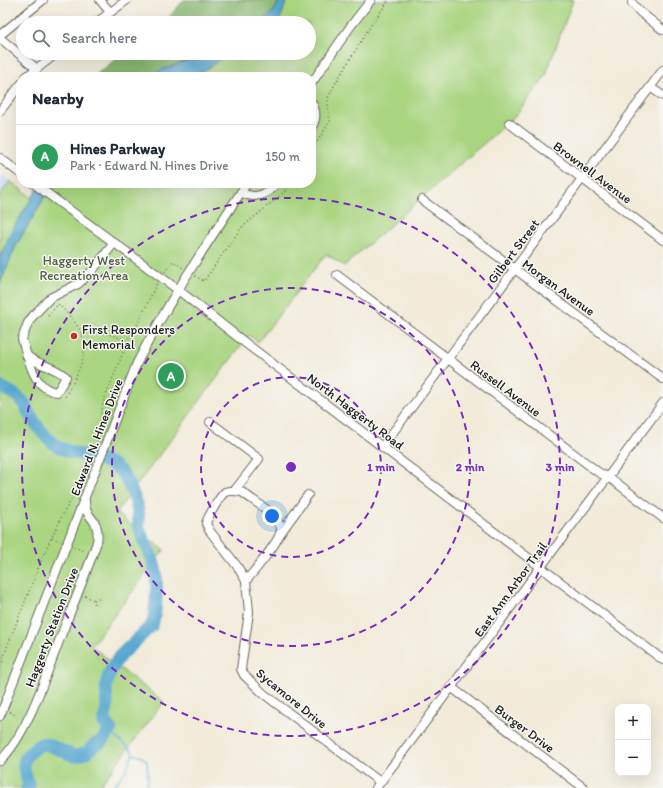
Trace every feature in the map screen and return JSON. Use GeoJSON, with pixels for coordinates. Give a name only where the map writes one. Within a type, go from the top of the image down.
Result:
{"type":"FeatureCollection","features":[{"type":"Feature","properties":{"kind":"street"},"geometry":{"type":"LineString","coordinates":[[23,16],[43,0]]}},
{"type":"Feature","properties":{"kind":"street"},"geometry":{"type":"LineString","coordinates":[[100,0],[110,12]]}},
{"type":"Feature","properties":{"kind":"street"},"geometry":{"type":"LineString","coordinates":[[105,16],[127,0]]}},
{"type":"Feature","properties":{"kind":"street"},"geometry":{"type":"LineString","coordinates":[[316,77],[350,27],[371,0]]}},
{"type":"Feature","properties":{"kind":"street"},"geometry":{"type":"LineString","coordinates":[[632,3],[640,12],[663,30]]}},
{"type":"Feature","properties":{"kind":"street"},"geometry":{"type":"LineString","coordinates":[[0,34],[16,21]]}},
{"type":"Feature","properties":{"kind":"street"},"geometry":{"type":"LineString","coordinates":[[0,38],[16,51]]}},
{"type":"Feature","properties":{"kind":"street"},"geometry":{"type":"LineString","coordinates":[[26,60],[37,69]]}},
{"type":"Feature","properties":{"kind":"street"},"geometry":{"type":"LineString","coordinates":[[33,72],[48,60]]}},
{"type":"Feature","properties":{"kind":"street","name":"Gilbert Street"},"geometry":{"type":"LineString","coordinates":[[382,447],[663,70]]}},
{"type":"Feature","properties":{"kind":"street"},"geometry":{"type":"LineString","coordinates":[[650,87],[663,96]]}},
{"type":"Feature","properties":{"kind":"street"},"geometry":{"type":"LineString","coordinates":[[0,111],[16,90]]}},
{"type":"Feature","properties":{"kind":"street","name":"Brownell Avenue"},"geometry":{"type":"LineString","coordinates":[[509,123],[663,240]]}},
{"type":"Feature","properties":{"kind":"street"},"geometry":{"type":"LineString","coordinates":[[0,158],[16,170]]}},
{"type":"Feature","properties":{"kind":"street","name":"North Haggerty Road"},"geometry":{"type":"LineString","coordinates":[[39,188],[178,289],[248,345],[663,660]]}},
{"type":"Feature","properties":{"kind":"street","name":"Edward N. Hines Drive"},"geometry":{"type":"LineString","coordinates":[[0,716],[86,496],[88,479],[104,450],[137,363],[155,328],[178,289],[244,188]]}},
{"type":"Feature","properties":{"kind":"street"},"geometry":{"type":"LineString","coordinates":[[241,192],[248,196],[258,196],[272,188]]}},
{"type":"Feature","properties":{"kind":"street","name":"Morgan Avenue"},"geometry":{"type":"LineString","coordinates":[[422,200],[663,379]]}},
{"type":"Feature","properties":{"kind":"street"},"geometry":{"type":"LineString","coordinates":[[27,356],[34,361],[56,369],[66,377],[56,392],[51,392],[40,384],[32,373],[27,356],[22,339],[26,327],[33,316],[50,298],[78,284],[92,271],[114,243]]}},
{"type":"Feature","properties":{"kind":"street","name":"Russell Avenue"},"geometry":{"type":"LineString","coordinates":[[337,275],[598,472],[608,477],[663,518]]}},
{"type":"Feature","properties":{"kind":"street","name":"East Ann Arbor Trail"},"geometry":{"type":"LineString","coordinates":[[378,785],[663,403]]}},
{"type":"Feature","properties":{"kind":"street"},"geometry":{"type":"LineString","coordinates":[[210,422],[259,459],[235,490]]}},
{"type":"Feature","properties":{"kind":"street"},"geometry":{"type":"LineString","coordinates":[[280,535],[281,528],[279,522],[274,516],[242,492],[235,490],[226,492],[222,495],[206,523],[209,530],[237,566],[246,581],[280,535],[308,495]]}},
{"type":"Feature","properties":{"kind":"street","name":"Haggerty Station Drive"},"geometry":{"type":"LineString","coordinates":[[0,761],[19,734],[39,693],[97,542],[98,533],[95,524],[85,509],[86,496]]}},
{"type":"Feature","properties":{"kind":"street","name":"Sycamore Drive"},"geometry":{"type":"LineString","coordinates":[[246,581],[249,612],[241,669],[244,675],[264,694],[378,785]]}},
{"type":"Feature","properties":{"kind":"street","name":"Burger Drive"},"geometry":{"type":"LineString","coordinates":[[451,687],[584,788]]}},
{"type":"Feature","properties":{"kind":"path"},"geometry":{"type":"LineString","coordinates":[[316,144],[330,121],[328,98],[335,84],[371,25],[389,0]]}},
{"type":"Feature","properties":{"kind":"path"},"geometry":{"type":"LineString","coordinates":[[48,316],[58,304],[76,324],[82,334],[84,342],[84,356],[80,370],[65,397]]}},
{"type":"Feature","properties":{"kind":"path"},"geometry":{"type":"LineString","coordinates":[[82,334],[104,332],[128,341]]}},
{"type":"Feature","properties":{"kind":"path"},"geometry":{"type":"LineString","coordinates":[[0,670],[7,647],[45,551],[63,514],[88,479]]}},
{"type":"Feature","properties":{"kind":"path"},"geometry":{"type":"LineString","coordinates":[[83,596],[94,600],[101,599]]}},
{"type":"Feature","properties":{"kind":"path"},"geometry":{"type":"LineString","coordinates":[[94,600],[94,603],[98,606]]}},
{"type":"Feature","properties":{"kind":"shaded area"},"geometry":{"type":"Polygon","coordinates":[[[0,174],[10,181],[0,195],[0,174]]]}},
{"type":"Feature","properties":{"kind":"green space"},"geometry":{"type":"Polygon","coordinates":[[[184,0],[279,0],[276,8],[269,16],[170,16],[184,0]]]}},
{"type":"Feature","properties":{"kind":"green space","name":"Haggerty West Recreation Area"},"geometry":{"type":"Polygon","coordinates":[[[238,0],[573,0],[545,77],[514,117],[344,266],[326,254],[258,342],[249,335],[116,513],[164,550],[91,646],[164,702],[98,788],[0,788],[0,195],[10,181],[16,185],[16,188],[19,188],[33,198],[41,188],[316,188],[316,72],[161,72],[174,60],[316,60],[316,16],[221,16],[238,0]]]}},
{"type":"Feature","properties":{"kind":"green space"},"geometry":{"type":"Polygon","coordinates":[[[115,60],[188,60],[157,72],[99,72],[115,60]]]}},
{"type":"Feature","properties":{"kind":"water"},"geometry":{"type":"Polygon","coordinates":[[[279,0],[287,0],[281,16],[269,16],[276,8],[279,0]]]}},
{"type":"Feature","properties":{"kind":"water"},"geometry":{"type":"Polygon","coordinates":[[[188,60],[219,60],[201,72],[157,72],[188,60]]]}},
{"type":"Feature","properties":{"kind":"water"},"geometry":{"type":"Polygon","coordinates":[[[38,188],[50,188],[16,246],[0,284],[0,257],[11,232],[38,188]]]}},
{"type":"Feature","properties":{"kind":"waterway"},"geometry":{"type":"LineString","coordinates":[[0,387],[21,399],[37,426],[46,437],[60,448],[110,463],[120,471],[135,500],[138,511],[139,529],[152,558],[156,573],[155,605],[152,625],[118,658],[110,672],[106,685],[107,706],[104,723],[111,729],[101,742],[95,744],[88,752],[80,755],[74,756],[44,743],[31,751],[27,755],[24,765],[24,771],[29,785],[27,788]]}},
{"type":"Feature","properties":{"kind":"waterway"},"geometry":{"type":"LineString","coordinates":[[111,729],[115,736],[130,749],[133,754],[126,770],[112,788]]}},
{"type":"Feature","properties":{"kind":"waterway"},"geometry":{"type":"LineString","coordinates":[[133,754],[142,757],[147,761],[148,780],[145,788]]}},
{"type":"Feature","properties":{"kind":"place","name":"First Responders Memorial"},"geometry":{"type":"Point","coordinates":[74,336]}},
{"type":"Feature","properties":{"kind":"place","name":"Hines Parkway"},"geometry":{"type":"Point","coordinates":[171,376]}}]}
